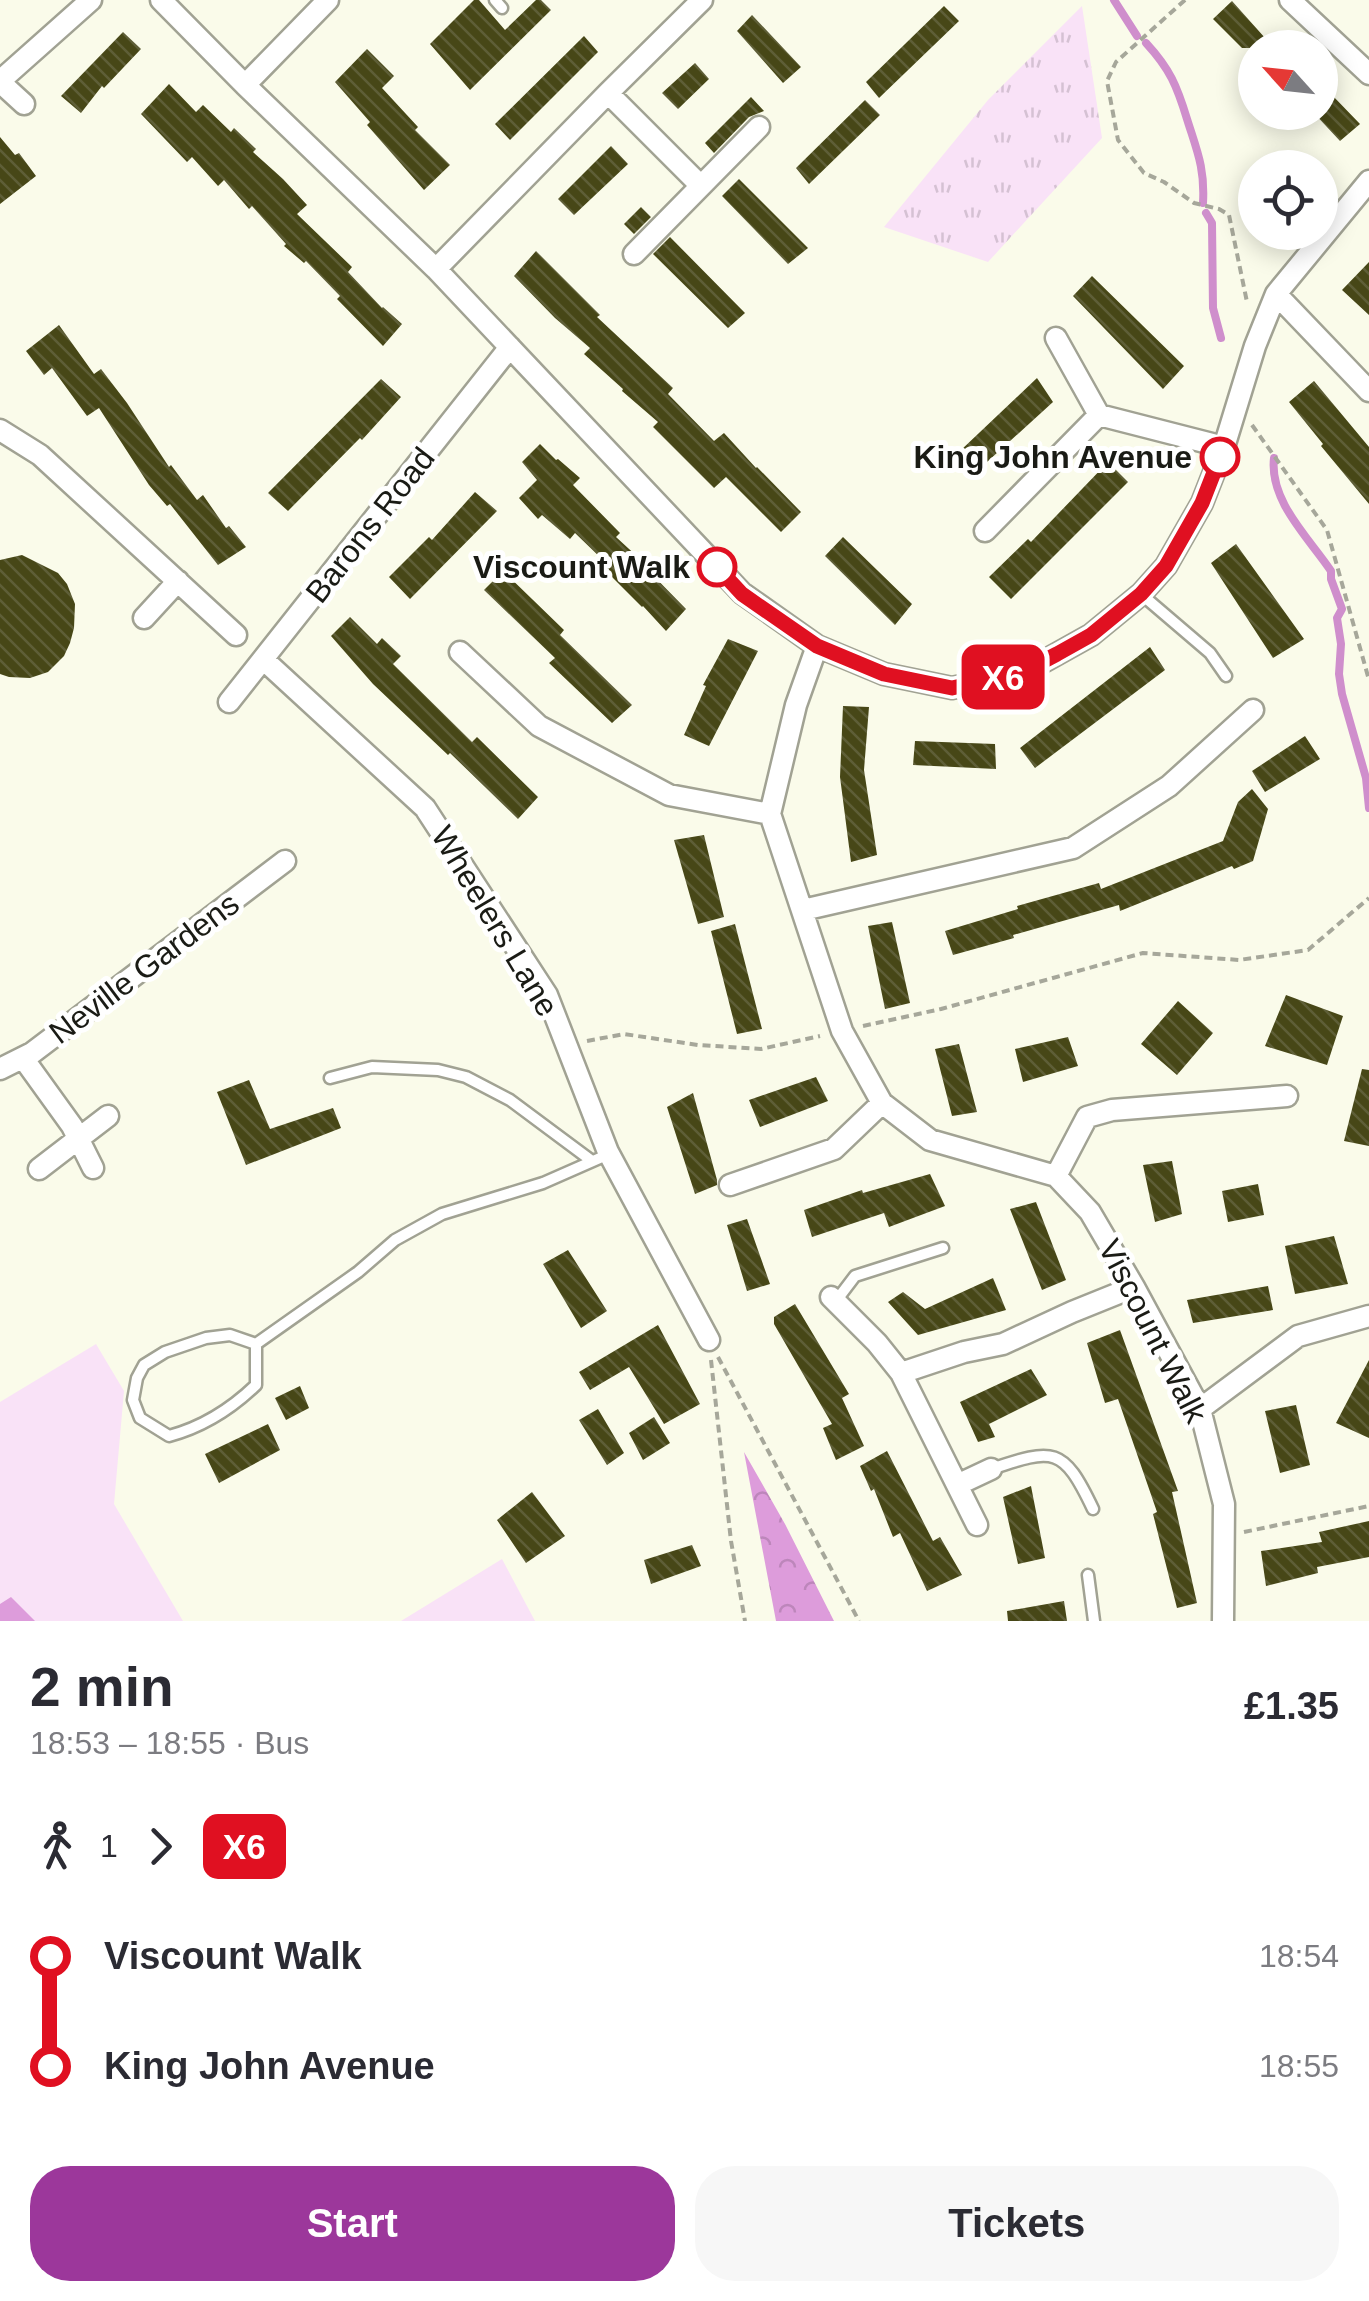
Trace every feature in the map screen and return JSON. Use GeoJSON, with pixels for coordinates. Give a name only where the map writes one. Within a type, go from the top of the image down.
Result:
{"type":"FeatureCollection","features":[{"type":"Feature","properties":{"kind":"street"},"geometry":{"type":"LineString","coordinates":[[24,104],[0,82],[90,0]]}},
{"type":"Feature","properties":{"kind":"street"},"geometry":{"type":"LineString","coordinates":[[161,0],[436,269],[742,594],[817,646],[884,674],[952,688],[1023,672],[1091,635],[1141,594],[1166,566],[1202,503],[1276,294],[1369,181]]}},
{"type":"Feature","properties":{"kind":"street"},"geometry":{"type":"LineString","coordinates":[[245,85],[328,0]]}},
{"type":"Feature","properties":{"kind":"street"},"geometry":{"type":"LineString","coordinates":[[436,269],[702,0]]}},
{"type":"Feature","properties":{"kind":"street"},"geometry":{"type":"LineString","coordinates":[[1290,0],[1369,74]]}},
{"type":"Feature","properties":{"kind":"street"},"geometry":{"type":"LineString","coordinates":[[608,93],[701,186]]}},
{"type":"Feature","properties":{"kind":"street"},"geometry":{"type":"LineString","coordinates":[[634,254],[759,127]]}},
{"type":"Feature","properties":{"kind":"street"},"geometry":{"type":"LineString","coordinates":[[1276,294],[1369,391]]}},
{"type":"Feature","properties":{"kind":"street"},"geometry":{"type":"LineString","coordinates":[[1056,338],[1100,415],[1224,447]]}},
{"type":"Feature","properties":{"kind":"street","name":"Barons Road"},"geometry":{"type":"LineString","coordinates":[[229,702],[510,347]]}},
{"type":"Feature","properties":{"kind":"street"},"geometry":{"type":"LineString","coordinates":[[985,531],[1100,415]]}},
{"type":"Feature","properties":{"kind":"street"},"geometry":{"type":"LineString","coordinates":[[0,430],[40,455],[236,634]]}},
{"type":"Feature","properties":{"kind":"street"},"geometry":{"type":"LineString","coordinates":[[144,618],[178,581]]}},
{"type":"Feature","properties":{"kind":"street"},"geometry":{"type":"LineString","coordinates":[[817,646],[796,704],[770,814],[842,1031],[882,1103],[930,1140],[1056,1176],[1086,1117],[1112,1110],[1287,1096]]}},
{"type":"Feature","properties":{"kind":"street"},"geometry":{"type":"LineString","coordinates":[[460,652],[539,726],[668,795],[770,814]]}},
{"type":"Feature","properties":{"kind":"street","name":"Wheelers Lane"},"geometry":{"type":"LineString","coordinates":[[264,660],[425,808],[547,996],[600,1158],[708,1340]]}},
{"type":"Feature","properties":{"kind":"street"},"geometry":{"type":"LineString","coordinates":[[803,910],[1073,848],[1169,786],[1253,710]]}},
{"type":"Feature","properties":{"kind":"street","name":"Neville Gardens"},"geometry":{"type":"LineString","coordinates":[[0,1068],[32,1053],[285,862]]}},
{"type":"Feature","properties":{"kind":"street"},"geometry":{"type":"LineString","coordinates":[[23,1058],[78,1136],[93,1168]]}},
{"type":"Feature","properties":{"kind":"street"},"geometry":{"type":"LineString","coordinates":[[730,1185],[834,1149],[882,1103]]}},
{"type":"Feature","properties":{"kind":"street"},"geometry":{"type":"LineString","coordinates":[[39,1168],[108,1116]]}},
{"type":"Feature","properties":{"kind":"street","name":"Viscount Walk"},"geometry":{"type":"LineString","coordinates":[[1056,1176],[1090,1212],[1200,1409],[1224,1504],[1224,1621]]}},
{"type":"Feature","properties":{"kind":"street"},"geometry":{"type":"LineString","coordinates":[[901,1373],[1003,1344],[1134,1287]]}},
{"type":"Feature","properties":{"kind":"street"},"geometry":{"type":"LineString","coordinates":[[833,1299],[877,1342],[901,1373],[977,1524]]}},
{"type":"Feature","properties":{"kind":"street"},"geometry":{"type":"LineString","coordinates":[[1200,1409],[1298,1336],[1369,1316]]}},
{"type":"Feature","properties":{"kind":"street"},"geometry":{"type":"LineString","coordinates":[[958,1486],[991,1469]]}},
{"type":"Feature","properties":{"kind":"lane"},"geometry":{"type":"LineString","coordinates":[[1141,594],[1210,653],[1226,676]]}},
{"type":"Feature","properties":{"kind":"lane"},"geometry":{"type":"LineString","coordinates":[[330,1078],[372,1067],[438,1070],[466,1076],[600,1158]]}},
{"type":"Feature","properties":{"kind":"lane"},"geometry":{"type":"LineString","coordinates":[[256,1344],[358,1272],[395,1240],[442,1214],[543,1183],[600,1158]]}},
{"type":"Feature","properties":{"kind":"lane"},"geometry":{"type":"LineString","coordinates":[[833,1299],[855,1276],[943,1248]]}},
{"type":"Feature","properties":{"kind":"lane"},"geometry":{"type":"LineString","coordinates":[[230,1335],[256,1344],[256,1384],[234,1406],[188,1431],[169,1436],[140,1418],[133,1400],[136,1378],[144,1365],[166,1352],[206,1338],[230,1335]]}},
{"type":"Feature","properties":{"kind":"lane"},"geometry":{"type":"LineString","coordinates":[[991,1469],[1030,1456],[1053,1456],[1080,1481],[1094,1509]]}},
{"type":"Feature","properties":{"kind":"lane"},"geometry":{"type":"LineString","coordinates":[[1088,1576],[1094,1621]]}},
{"type":"Feature","properties":{"kind":"path"},"geometry":{"type":"LineString","coordinates":[[1184,0],[1116,62],[1107,81],[1118,140],[1144,173],[1194,203],[1219,209],[1229,216],[1255,346]]}},
{"type":"Feature","properties":{"kind":"path"},"geometry":{"type":"LineString","coordinates":[[1236,404],[1328,530],[1369,680]]}},
{"type":"Feature","properties":{"kind":"path"},"geometry":{"type":"LineString","coordinates":[[566,1045],[624,1034],[698,1046],[761,1048],[941,1009],[1143,952],[1239,960],[1308,950],[1369,898]]}},
{"type":"Feature","properties":{"kind":"path"},"geometry":{"type":"LineString","coordinates":[[708,1340],[731,1542],[745,1621]]}},
{"type":"Feature","properties":{"kind":"path"},"geometry":{"type":"LineString","coordinates":[[708,1340],[859,1621]]}},
{"type":"Feature","properties":{"kind":"path"},"geometry":{"type":"LineString","coordinates":[[1224,1536],[1369,1506]]}},
{"type":"Feature","properties":{"kind":"green space"},"geometry":{"type":"Polygon","coordinates":[[[1082,6],[1102,138],[988,262],[884,227],[988,100],[1082,6]]]}},
{"type":"Feature","properties":{"kind":"green space"},"geometry":{"type":"Polygon","coordinates":[[[96,1344],[124,1391],[114,1504],[183,1621],[0,1621],[0,1402],[96,1344]]]}},
{"type":"Feature","properties":{"kind":"green space"},"geometry":{"type":"Polygon","coordinates":[[[744,1452],[785,1524],[834,1621],[776,1621],[744,1452]]]}},
{"type":"Feature","properties":{"kind":"green space"},"geometry":{"type":"Polygon","coordinates":[[[502,1559],[535,1621],[401,1621],[502,1559]]]}},
{"type":"Feature","properties":{"kind":"green space"},"geometry":{"type":"Polygon","coordinates":[[[11,1597],[35,1621],[0,1621],[0,1604],[11,1597]]]}},
{"type":"Feature","properties":{"kind":"building"},"geometry":{"type":"Polygon","coordinates":[[[474,0],[479,0],[505,30],[536,0],[551,10],[470,90],[430,44],[474,0]]]}},
{"type":"Feature","properties":{"kind":"building"},"geometry":{"type":"Polygon","coordinates":[[[1232,1],[1258,30],[1238,30],[1238,44],[1213,19],[1232,1]]]}},
{"type":"Feature","properties":{"kind":"building"},"geometry":{"type":"Polygon","coordinates":[[[944,6],[959,21],[879,98],[866,82],[944,6]]]}},
{"type":"Feature","properties":{"kind":"building"},"geometry":{"type":"Polygon","coordinates":[[[752,15],[801,67],[783,83],[737,31],[752,15]]]}},
{"type":"Feature","properties":{"kind":"building"},"geometry":{"type":"Polygon","coordinates":[[[123,32],[141,49],[102,86],[81,113],[61,96],[123,32]]]}},
{"type":"Feature","properties":{"kind":"building"},"geometry":{"type":"Polygon","coordinates":[[[584,36],[598,52],[510,140],[495,124],[584,36]]]}},
{"type":"Feature","properties":{"kind":"building"},"geometry":{"type":"Polygon","coordinates":[[[367,49],[394,76],[382,88],[418,127],[415,130],[450,165],[424,190],[335,82],[367,49]]]}},
{"type":"Feature","properties":{"kind":"building"},"geometry":{"type":"Polygon","coordinates":[[[695,63],[709,79],[678,109],[662,93],[695,63]]]}},
{"type":"Feature","properties":{"kind":"building"},"geometry":{"type":"Polygon","coordinates":[[[169,84],[196,112],[203,105],[231,132],[234,128],[307,205],[297,214],[352,267],[348,272],[382,308],[402,324],[383,346],[306,261],[284,246],[252,206],[249,209],[224,180],[218,186],[192,157],[187,162],[141,114],[169,84]]]}},
{"type":"Feature","properties":{"kind":"building"},"geometry":{"type":"Polygon","coordinates":[[[751,97],[764,111],[749,117],[714,153],[705,143],[751,97]]]}},
{"type":"Feature","properties":{"kind":"building"},"geometry":{"type":"Polygon","coordinates":[[[865,100],[880,115],[809,184],[796,168],[865,100]]]}},
{"type":"Feature","properties":{"kind":"building"},"geometry":{"type":"Polygon","coordinates":[[[1338,101],[1360,124],[1340,141],[1330,130],[1338,130],[1338,101]]]}},
{"type":"Feature","properties":{"kind":"building"},"geometry":{"type":"Polygon","coordinates":[[[0,137],[15,155],[19,153],[36,176],[0,204],[0,137]]]}},
{"type":"Feature","properties":{"kind":"building"},"geometry":{"type":"Polygon","coordinates":[[[611,146],[628,164],[574,215],[558,199],[611,146]]]}},
{"type":"Feature","properties":{"kind":"building"},"geometry":{"type":"Polygon","coordinates":[[[739,179],[808,248],[788,264],[722,196],[739,179]]]}},
{"type":"Feature","properties":{"kind":"building"},"geometry":{"type":"Polygon","coordinates":[[[641,207],[651,217],[634,234],[624,224],[641,207]]]}},
{"type":"Feature","properties":{"kind":"building"},"geometry":{"type":"Polygon","coordinates":[[[670,237],[745,313],[728,328],[653,254],[670,237]]]}},
{"type":"Feature","properties":{"kind":"building"},"geometry":{"type":"Polygon","coordinates":[[[536,251],[600,315],[597,317],[673,388],[668,394],[714,441],[724,433],[801,512],[781,532],[726,477],[714,488],[653,427],[658,422],[584,354],[590,348],[514,276],[536,251]]]}},
{"type":"Feature","properties":{"kind":"building"},"geometry":{"type":"Polygon","coordinates":[[[1369,262],[1369,315],[1342,290],[1369,262]]]}},
{"type":"Feature","properties":{"kind":"building"},"geometry":{"type":"Polygon","coordinates":[[[1092,276],[1184,366],[1163,389],[1073,296],[1092,276]]]}},
{"type":"Feature","properties":{"kind":"building"},"geometry":{"type":"Polygon","coordinates":[[[59,325],[94,374],[101,369],[169,467],[197,500],[203,495],[226,528],[229,526],[246,547],[218,565],[170,504],[167,506],[149,485],[99,408],[87,416],[52,368],[44,375],[26,351],[59,325]]]}},
{"type":"Feature","properties":{"kind":"building"},"geometry":{"type":"Polygon","coordinates":[[[1037,378],[1053,402],[976,472],[960,451],[1037,378]]]}},
{"type":"Feature","properties":{"kind":"building"},"geometry":{"type":"Polygon","coordinates":[[[381,379],[401,397],[288,511],[268,493],[381,379]]]}},
{"type":"Feature","properties":{"kind":"building"},"geometry":{"type":"Polygon","coordinates":[[[1314,381],[1369,447],[1369,504],[1289,402],[1314,381]]]}},
{"type":"Feature","properties":{"kind":"building"},"geometry":{"type":"Polygon","coordinates":[[[540,444],[580,478],[573,485],[620,533],[616,537],[686,609],[666,631],[600,565],[604,561],[575,533],[570,539],[542,515],[538,519],[519,498],[537,480],[522,462],[540,444]]]}},
{"type":"Feature","properties":{"kind":"building"},"geometry":{"type":"Polygon","coordinates":[[[1108,462],[1128,482],[1011,599],[989,577],[1028,539],[1031,542],[1108,462]]]}},
{"type":"Feature","properties":{"kind":"building"},"geometry":{"type":"Polygon","coordinates":[[[475,492],[497,511],[410,599],[389,577],[429,537],[432,540],[475,492]]]}},
{"type":"Feature","properties":{"kind":"building"},"geometry":{"type":"Polygon","coordinates":[[[843,537],[912,604],[895,625],[825,556],[843,537]]]}},
{"type":"Feature","properties":{"kind":"building"},"geometry":{"type":"Polygon","coordinates":[[[1236,544],[1304,639],[1273,658],[1211,563],[1236,544]]]}},
{"type":"Feature","properties":{"kind":"building"},"geometry":{"type":"Polygon","coordinates":[[[22,555],[58,573],[75,604],[74,628],[64,656],[48,672],[30,678],[0,674],[0,560],[22,555]]]}},
{"type":"Feature","properties":{"kind":"building"},"geometry":{"type":"Polygon","coordinates":[[[503,571],[564,630],[560,635],[632,705],[612,723],[549,663],[555,658],[484,590],[503,571]]]}},
{"type":"Feature","properties":{"kind":"building"},"geometry":{"type":"Polygon","coordinates":[[[350,617],[377,644],[382,638],[401,656],[393,664],[472,742],[477,737],[538,797],[518,819],[373,684],[331,636],[350,617]]]}},
{"type":"Feature","properties":{"kind":"building"},"geometry":{"type":"Polygon","coordinates":[[[728,639],[758,651],[709,746],[684,735],[706,686],[703,685],[728,639]]]}},
{"type":"Feature","properties":{"kind":"building"},"geometry":{"type":"Polygon","coordinates":[[[1150,647],[1165,670],[1035,768],[1020,748],[1150,647]]]}},
{"type":"Feature","properties":{"kind":"building"},"geometry":{"type":"Polygon","coordinates":[[[843,706],[869,707],[864,770],[877,855],[851,862],[840,777],[843,706]]]}},
{"type":"Feature","properties":{"kind":"building"},"geometry":{"type":"Polygon","coordinates":[[[1305,736],[1320,759],[1265,792],[1252,771],[1305,736]]]}},
{"type":"Feature","properties":{"kind":"building"},"geometry":{"type":"Polygon","coordinates":[[[915,741],[995,744],[996,769],[913,765],[915,741]]]}},
{"type":"Feature","properties":{"kind":"building"},"geometry":{"type":"Polygon","coordinates":[[[1252,789],[1268,809],[1253,861],[1120,911],[1119,905],[953,955],[945,931],[1099,883],[1101,889],[1223,841],[1238,802],[1252,789]]]}},
{"type":"Feature","properties":{"kind":"building"},"geometry":{"type":"Polygon","coordinates":[[[704,835],[724,917],[698,924],[674,840],[704,835]]]}},
{"type":"Feature","properties":{"kind":"building"},"geometry":{"type":"Polygon","coordinates":[[[892,922],[910,1003],[885,1009],[868,926],[892,922]]]}},
{"type":"Feature","properties":{"kind":"building"},"geometry":{"type":"Polygon","coordinates":[[[735,924],[762,1029],[737,1034],[711,931],[735,924]]]}},
{"type":"Feature","properties":{"kind":"building"},"geometry":{"type":"Polygon","coordinates":[[[1286,995],[1343,1016],[1327,1065],[1265,1046],[1286,995]]]}},
{"type":"Feature","properties":{"kind":"building"},"geometry":{"type":"Polygon","coordinates":[[[1178,1001],[1213,1033],[1177,1075],[1141,1044],[1178,1001]]]}},
{"type":"Feature","properties":{"kind":"building"},"geometry":{"type":"Polygon","coordinates":[[[1068,1037],[1078,1066],[1023,1082],[1015,1049],[1068,1037]]]}},
{"type":"Feature","properties":{"kind":"building"},"geometry":{"type":"Polygon","coordinates":[[[959,1044],[977,1112],[952,1116],[935,1049],[959,1044]]]}},
{"type":"Feature","properties":{"kind":"building"},"geometry":{"type":"Polygon","coordinates":[[[1362,1069],[1369,1070],[1369,1146],[1344,1141],[1362,1069]]]}},
{"type":"Feature","properties":{"kind":"building"},"geometry":{"type":"Polygon","coordinates":[[[816,1077],[828,1101],[760,1127],[749,1100],[816,1077]]]}},
{"type":"Feature","properties":{"kind":"building"},"geometry":{"type":"Polygon","coordinates":[[[249,1080],[270,1129],[333,1108],[341,1128],[246,1165],[217,1092],[249,1080]]]}},
{"type":"Feature","properties":{"kind":"building"},"geometry":{"type":"Polygon","coordinates":[[[693,1093],[717,1180],[717,1185],[695,1194],[667,1107],[693,1093]]]}},
{"type":"Feature","properties":{"kind":"building"},"geometry":{"type":"Polygon","coordinates":[[[1172,1161],[1182,1214],[1155,1222],[1143,1165],[1172,1161]]]}},
{"type":"Feature","properties":{"kind":"building"},"geometry":{"type":"Polygon","coordinates":[[[930,1174],[945,1206],[889,1227],[884,1213],[812,1237],[804,1210],[862,1190],[863,1193],[930,1174]]]}},
{"type":"Feature","properties":{"kind":"building"},"geometry":{"type":"Polygon","coordinates":[[[1258,1184],[1264,1215],[1228,1222],[1222,1191],[1258,1184]]]}},
{"type":"Feature","properties":{"kind":"building"},"geometry":{"type":"Polygon","coordinates":[[[1036,1202],[1066,1280],[1042,1290],[1010,1209],[1036,1202]]]}},
{"type":"Feature","properties":{"kind":"building"},"geometry":{"type":"Polygon","coordinates":[[[747,1219],[770,1284],[747,1291],[727,1225],[747,1219]]]}},
{"type":"Feature","properties":{"kind":"building"},"geometry":{"type":"Polygon","coordinates":[[[1334,1236],[1348,1284],[1295,1294],[1285,1246],[1334,1236]]]}},
{"type":"Feature","properties":{"kind":"building"},"geometry":{"type":"Polygon","coordinates":[[[568,1250],[607,1311],[581,1328],[543,1264],[568,1250]]]}},
{"type":"Feature","properties":{"kind":"building"},"geometry":{"type":"Polygon","coordinates":[[[993,1278],[1006,1310],[918,1335],[888,1302],[903,1292],[925,1309],[993,1278]]]}},
{"type":"Feature","properties":{"kind":"building"},"geometry":{"type":"Polygon","coordinates":[[[1268,1286],[1273,1310],[1193,1323],[1187,1300],[1268,1286]]]}},
{"type":"Feature","properties":{"kind":"building"},"geometry":{"type":"Polygon","coordinates":[[[795,1304],[849,1394],[842,1398],[864,1446],[836,1460],[823,1428],[832,1424],[774,1324],[774,1317],[795,1304]]]}},
{"type":"Feature","properties":{"kind":"building"},"geometry":{"type":"Polygon","coordinates":[[[658,1325],[700,1404],[664,1424],[629,1367],[590,1390],[579,1372],[658,1325]]]}},
{"type":"Feature","properties":{"kind":"building"},"geometry":{"type":"Polygon","coordinates":[[[1120,1330],[1178,1491],[1172,1492],[1197,1603],[1177,1608],[1153,1514],[1157,1512],[1118,1399],[1105,1403],[1087,1343],[1120,1330]]]}},
{"type":"Feature","properties":{"kind":"building"},"geometry":{"type":"Polygon","coordinates":[[[1369,1360],[1369,1438],[1336,1423],[1369,1360]]]}},
{"type":"Feature","properties":{"kind":"building"},"geometry":{"type":"Polygon","coordinates":[[[1031,1369],[1047,1395],[989,1424],[995,1437],[978,1442],[960,1402],[1031,1369]]]}},
{"type":"Feature","properties":{"kind":"building"},"geometry":{"type":"Polygon","coordinates":[[[300,1386],[309,1408],[286,1420],[275,1398],[300,1386]]]}},
{"type":"Feature","properties":{"kind":"building"},"geometry":{"type":"Polygon","coordinates":[[[1296,1405],[1310,1465],[1280,1473],[1265,1411],[1296,1405]]]}},
{"type":"Feature","properties":{"kind":"building"},"geometry":{"type":"Polygon","coordinates":[[[598,1409],[624,1453],[607,1465],[579,1420],[598,1409]]]}},
{"type":"Feature","properties":{"kind":"building"},"geometry":{"type":"Polygon","coordinates":[[[654,1417],[670,1443],[643,1460],[629,1433],[654,1417]]]}},
{"type":"Feature","properties":{"kind":"building"},"geometry":{"type":"Polygon","coordinates":[[[268,1424],[280,1450],[219,1483],[205,1454],[268,1424]]]}},
{"type":"Feature","properties":{"kind":"building"},"geometry":{"type":"Polygon","coordinates":[[[887,1451],[933,1541],[940,1537],[962,1575],[927,1591],[900,1533],[893,1537],[874,1489],[871,1491],[860,1466],[887,1451]]]}},
{"type":"Feature","properties":{"kind":"building"},"geometry":{"type":"Polygon","coordinates":[[[1031,1486],[1045,1558],[1018,1564],[1003,1497],[1031,1486]]]}},
{"type":"Feature","properties":{"kind":"building"},"geometry":{"type":"Polygon","coordinates":[[[532,1492],[565,1536],[526,1563],[497,1520],[532,1492]]]}},
{"type":"Feature","properties":{"kind":"building"},"geometry":{"type":"Polygon","coordinates":[[[1369,1521],[1369,1557],[1317,1567],[1318,1573],[1266,1586],[1261,1551],[1322,1542],[1319,1532],[1369,1521]]]}},
{"type":"Feature","properties":{"kind":"building"},"geometry":{"type":"Polygon","coordinates":[[[692,1545],[701,1566],[651,1584],[644,1560],[692,1545]]]}},
{"type":"Feature","properties":{"kind":"building"},"geometry":{"type":"Polygon","coordinates":[[[1064,1601],[1067,1621],[1008,1621],[1007,1611],[1064,1601]]]}},
{"type":"Feature","properties":{"kind":"waterway"},"geometry":{"type":"LineString","coordinates":[[1114,0],[1137,36]]}},
{"type":"Feature","properties":{"kind":"waterway"},"geometry":{"type":"LineString","coordinates":[[1146,43],[1167,70],[1180,97],[1200,160],[1203,203]]}},
{"type":"Feature","properties":{"kind":"waterway"},"geometry":{"type":"LineString","coordinates":[[1206,213],[1212,223],[1213,308],[1221,338]]}},
{"type":"Feature","properties":{"kind":"waterway"},"geometry":{"type":"LineString","coordinates":[[1274,458],[1274,474],[1284,504],[1331,571],[1342,609],[1337,618],[1341,644],[1339,674],[1366,778],[1369,808]]}},
{"type":"Feature","properties":{"kind":"bus line","name":"X6"},"geometry":{"type":"LineString","coordinates":[[717,567],[742,594],[817,646],[884,674],[952,688],[1023,672],[1091,635],[1141,594],[1166,566],[1202,503],[1220,457]]}},
{"type":"Feature","properties":{"kind":"place","name":"King John Avenue"},"geometry":{"type":"Point","coordinates":[1220,457]}},
{"type":"Feature","properties":{"kind":"place","name":"Viscount Walk"},"geometry":{"type":"Point","coordinates":[717,567]}}]}
